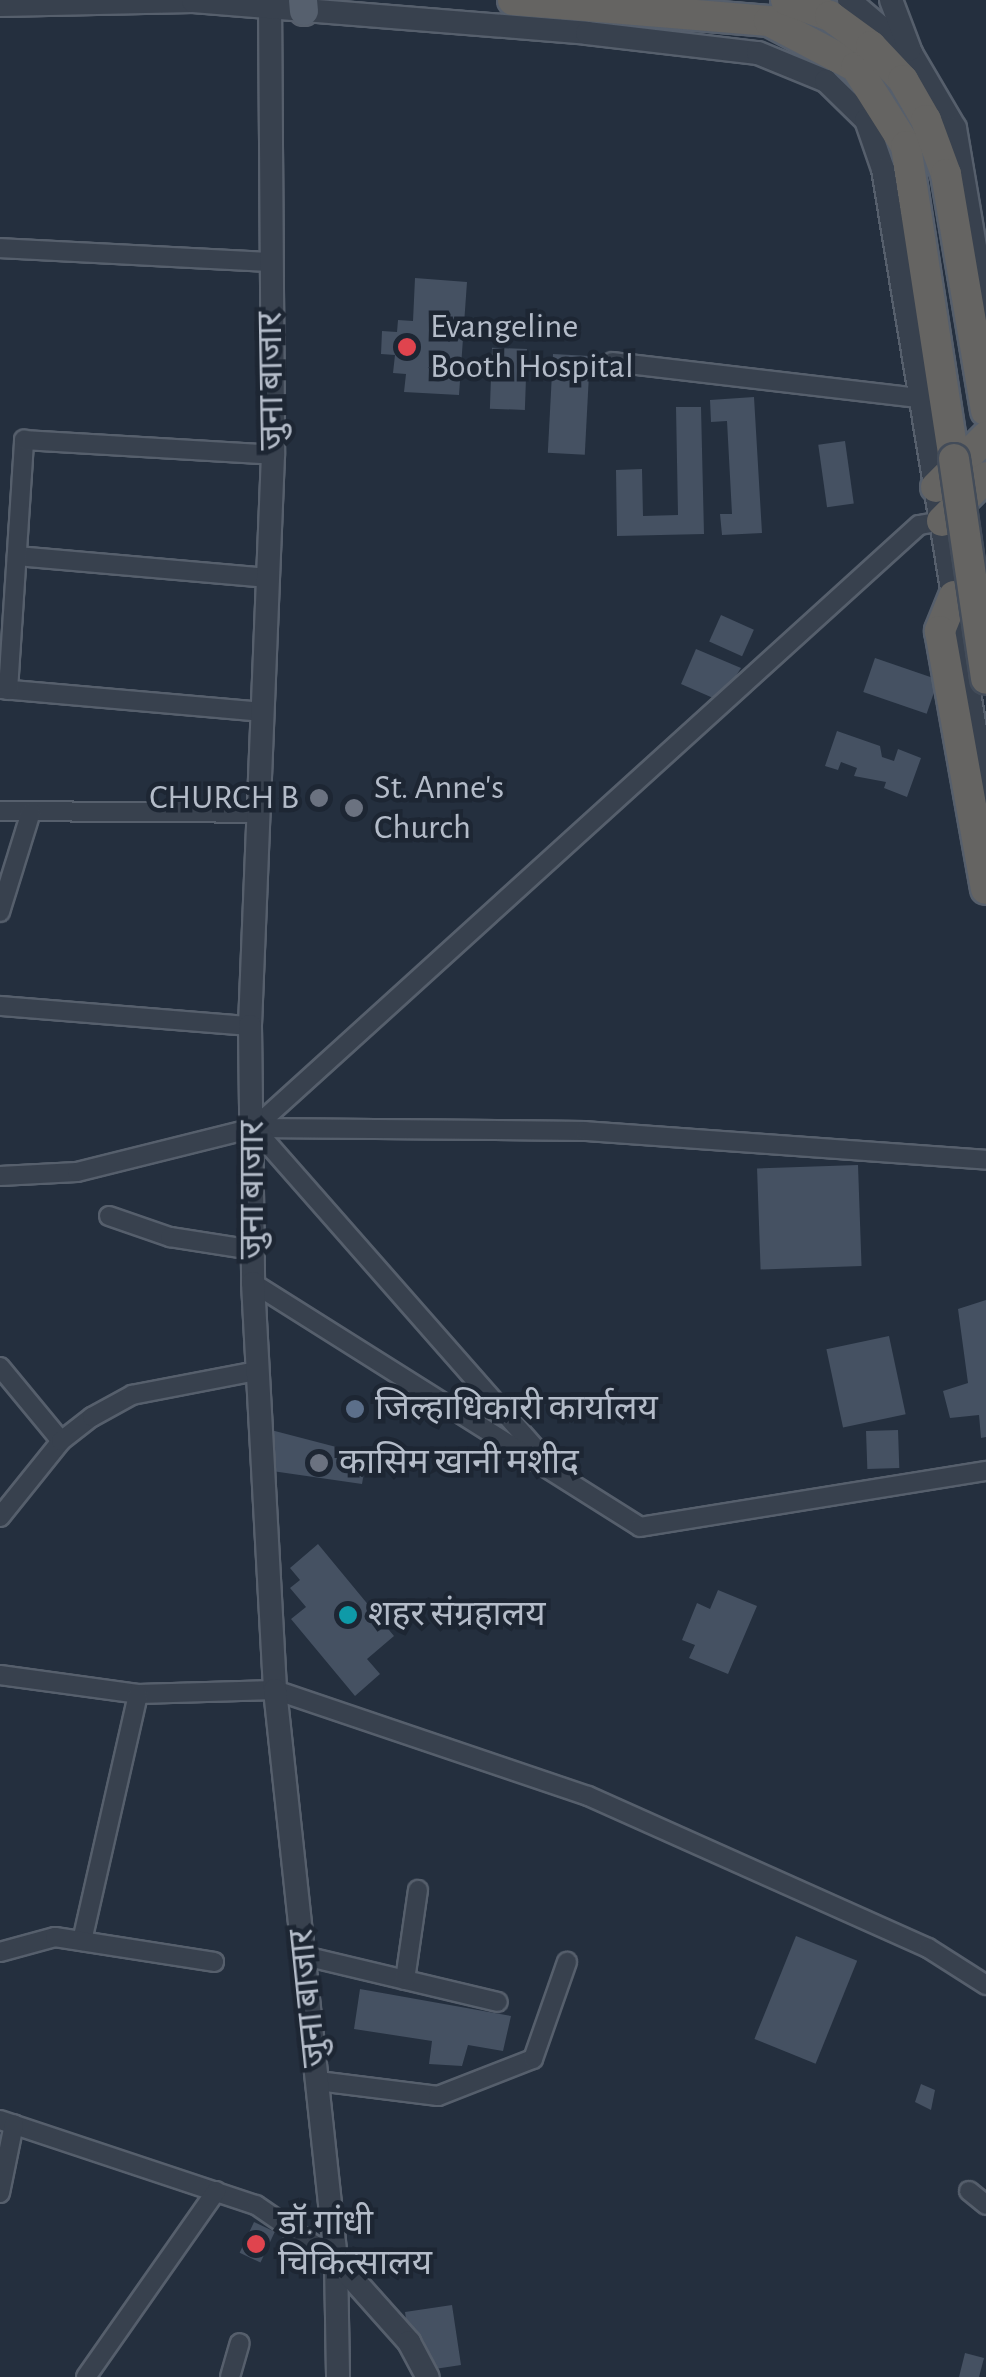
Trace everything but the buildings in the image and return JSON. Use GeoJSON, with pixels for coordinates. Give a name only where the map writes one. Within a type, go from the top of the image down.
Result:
{"type":"FeatureCollection","features":[{"type":"Feature","properties":{"kind":"highway"},"geometry":{"type":"LineString","coordinates":[[513,0],[769,21],[822,43],[856,67],[906,146],[986,679]]}},
{"type":"Feature","properties":{"kind":"highway"},"geometry":{"type":"LineString","coordinates":[[786,0],[830,16],[871,46],[904,80],[926,120],[946,174],[986,412]]}},
{"type":"Feature","properties":{"kind":"highway"},"geometry":{"type":"LineString","coordinates":[[936,488],[986,437]]}},
{"type":"Feature","properties":{"kind":"highway"},"geometry":{"type":"LineString","coordinates":[[931,523],[986,477]]}},
{"type":"Feature","properties":{"kind":"highway"},"geometry":{"type":"LineString","coordinates":[[954,596],[940,631],[986,889]]}},
{"type":"Feature","properties":{"kind":"street"},"geometry":{"type":"LineString","coordinates":[[850,0],[911,53]]}},
{"type":"Feature","properties":{"kind":"street"},"geometry":{"type":"LineString","coordinates":[[891,0],[911,53],[955,128],[986,312]]}},
{"type":"Feature","properties":{"kind":"street"},"geometry":{"type":"LineString","coordinates":[[0,6],[271,3],[758,53],[826,81],[866,120],[883,169],[936,488],[931,523],[954,596],[986,796]]}},
{"type":"Feature","properties":{"kind":"street","name":"जुना बाजार"},"geometry":{"type":"LineString","coordinates":[[271,3],[273,455],[250,1026],[253,1283],[275,1690],[336,2260],[338,2377]]}},
{"type":"Feature","properties":{"kind":"street"},"geometry":{"type":"LineString","coordinates":[[0,248],[270,262]]}},
{"type":"Feature","properties":{"kind":"street"},"geometry":{"type":"LineString","coordinates":[[612,362],[920,398]]}},
{"type":"Feature","properties":{"kind":"street"},"geometry":{"type":"LineString","coordinates":[[263,712],[4,690],[24,440],[273,455]]}},
{"type":"Feature","properties":{"kind":"street"},"geometry":{"type":"LineString","coordinates":[[254,1128],[931,523]]}},
{"type":"Feature","properties":{"kind":"street"},"geometry":{"type":"LineString","coordinates":[[17,556],[268,578]]}},
{"type":"Feature","properties":{"kind":"street"},"geometry":{"type":"LineString","coordinates":[[0,811],[259,813]]}},
{"type":"Feature","properties":{"kind":"street"},"geometry":{"type":"LineString","coordinates":[[0,912],[31,812]]}},
{"type":"Feature","properties":{"kind":"street"},"geometry":{"type":"LineString","coordinates":[[0,1006],[250,1026]]}},
{"type":"Feature","properties":{"kind":"street"},"geometry":{"type":"LineString","coordinates":[[254,1128],[549,1464]]}},
{"type":"Feature","properties":{"kind":"street"},"geometry":{"type":"LineString","coordinates":[[0,1176],[77,1172],[254,1128],[584,1131],[986,1160]]}},
{"type":"Feature","properties":{"kind":"street"},"geometry":{"type":"LineString","coordinates":[[110,1216],[170,1238],[253,1250]]}},
{"type":"Feature","properties":{"kind":"street"},"geometry":{"type":"LineString","coordinates":[[253,1283],[549,1464],[640,1527],[986,1472]]}},
{"type":"Feature","properties":{"kind":"street"},"geometry":{"type":"LineString","coordinates":[[0,1367],[61,1441]]}},
{"type":"Feature","properties":{"kind":"street"},"geometry":{"type":"LineString","coordinates":[[0,1518],[61,1441],[132,1395],[258,1371]]}},
{"type":"Feature","properties":{"kind":"street"},"geometry":{"type":"LineString","coordinates":[[0,1675],[138,1694],[275,1690],[588,1796],[928,1948],[986,1985]]}},
{"type":"Feature","properties":{"kind":"street"},"geometry":{"type":"LineString","coordinates":[[82,1941],[138,1694]]}},
{"type":"Feature","properties":{"kind":"street"},"geometry":{"type":"LineString","coordinates":[[405,1980],[418,1890]]}},
{"type":"Feature","properties":{"kind":"street"},"geometry":{"type":"LineString","coordinates":[[0,1952],[55,1937],[214,1962]]}},
{"type":"Feature","properties":{"kind":"street"},"geometry":{"type":"LineString","coordinates":[[305,1956],[498,2002]]}},
{"type":"Feature","properties":{"kind":"street"},"geometry":{"type":"LineString","coordinates":[[318,2081],[438,2096],[534,2059],[566,1962]]}},
{"type":"Feature","properties":{"kind":"street"},"geometry":{"type":"LineString","coordinates":[[0,2192],[7,2122],[256,2205],[336,2260],[408,2342],[428,2377]]}},
{"type":"Feature","properties":{"kind":"street"},"geometry":{"type":"LineString","coordinates":[[86,2377],[216,2191]]}},
{"type":"Feature","properties":{"kind":"street"},"geometry":{"type":"LineString","coordinates":[[969,2191],[986,2205]]}},
{"type":"Feature","properties":{"kind":"street"},"geometry":{"type":"LineString","coordinates":[[230,2377],[240,2344]]}},
{"type":"Feature","properties":{"kind":"place","name":"Evangeline Booth Hospital"},"geometry":{"type":"Point","coordinates":[407,347]}},
{"type":"Feature","properties":{"kind":"place","name":"CHURCH B"},"geometry":{"type":"Point","coordinates":[319,798]}},
{"type":"Feature","properties":{"kind":"place","name":"St. Anne's Church"},"geometry":{"type":"Point","coordinates":[354,808]}},
{"type":"Feature","properties":{"kind":"place","name":"जिल्हाधिकारी कार्यालय"},"geometry":{"type":"Point","coordinates":[355,1409]}},
{"type":"Feature","properties":{"kind":"place","name":"कासिम खानी मशीद"},"geometry":{"type":"Point","coordinates":[319,1463]}},
{"type":"Feature","properties":{"kind":"place","name":"शहर संग्रहालय"},"geometry":{"type":"Point","coordinates":[348,1615]}},
{"type":"Feature","properties":{"kind":"place","name":"डॉ.गांधी चिकित्सालय"},"geometry":{"type":"Point","coordinates":[256,2244]}}]}
